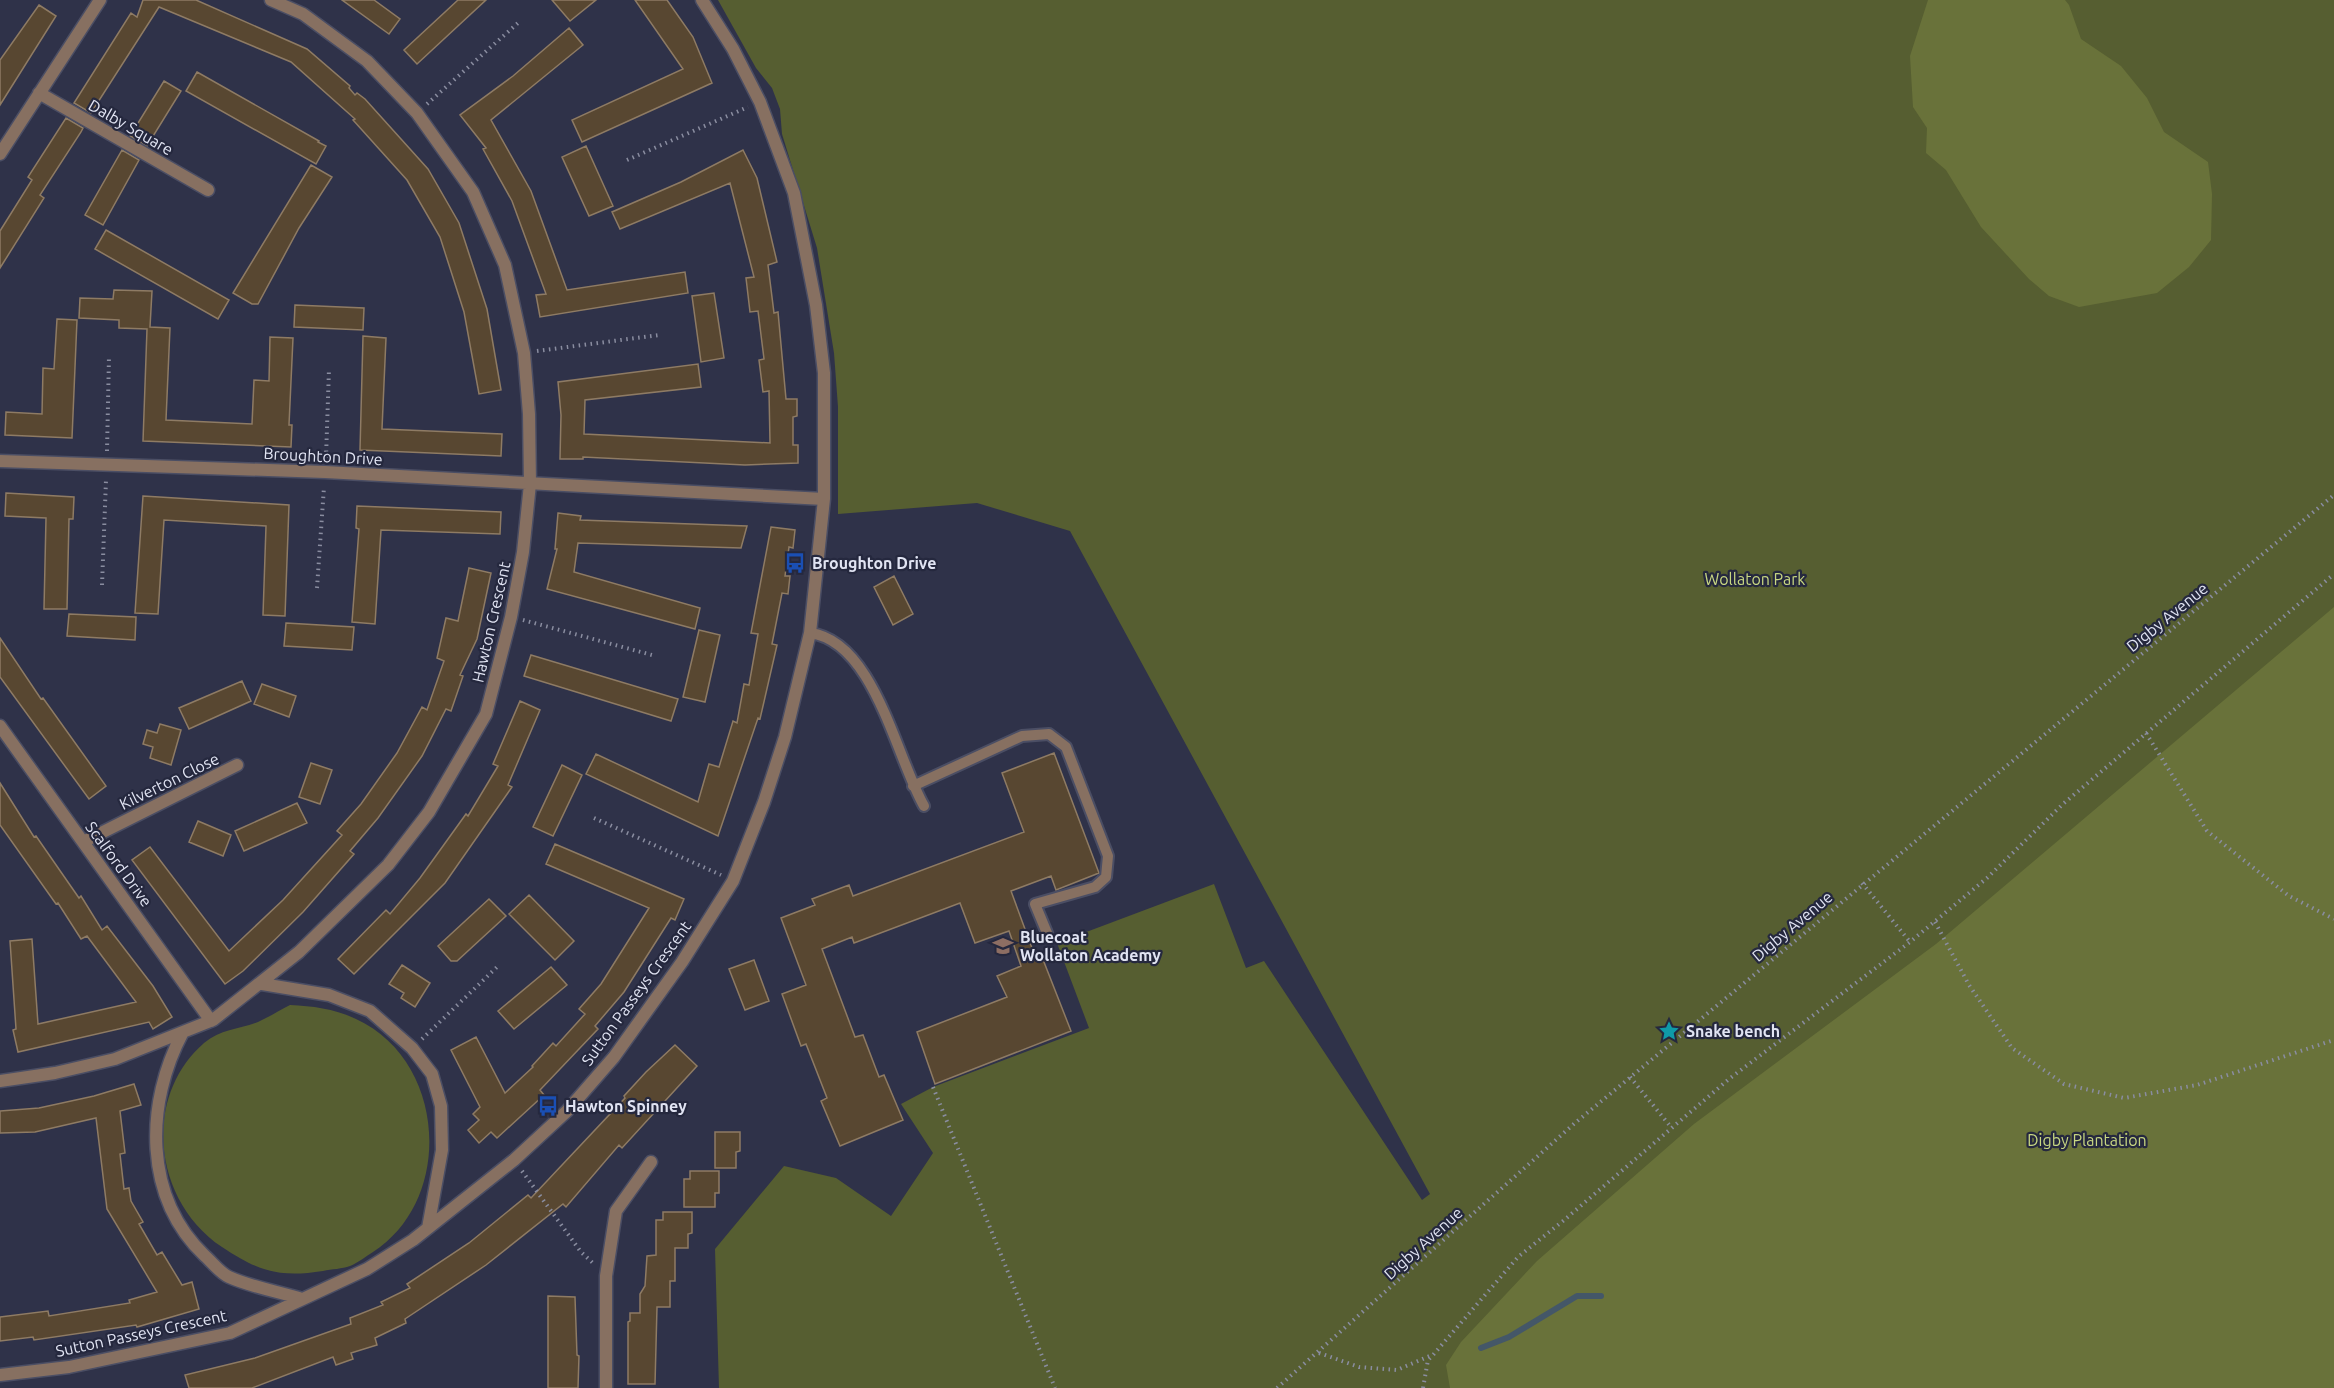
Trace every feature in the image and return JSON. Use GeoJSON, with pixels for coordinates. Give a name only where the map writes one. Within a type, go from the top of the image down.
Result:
{"type":"FeatureCollection","features":[{"type":"Feature","properties":{"kind":"street"},"geometry":{"type":"LineString","coordinates":[[0,154],[100,0]]}},
{"type":"Feature","properties":{"kind":"street","name":"Hawton Crescent"},"geometry":{"type":"LineString","coordinates":[[0,1081],[55,1073],[115,1059],[211,1021],[262,984],[299,952],[388,865],[429,812],[486,714],[511,617],[523,552],[530,484],[524,353],[505,265],[472,192],[417,112],[367,61],[303,14],[272,0]]}},
{"type":"Feature","properties":{"kind":"street","name":"Sutton Passeys Crescent"},"geometry":{"type":"LineString","coordinates":[[0,1375],[69,1367],[230,1333],[299,1298],[367,1269],[428,1228],[514,1160],[567,1111],[614,1057],[682,962],[732,881],[764,802],[786,737],[810,633],[824,499],[824,373],[816,305],[795,193],[759,102],[733,49],[702,0]]}},
{"type":"Feature","properties":{"kind":"street","name":"Dalby Square"},"geometry":{"type":"LineString","coordinates":[[39,93],[208,190]]}},
{"type":"Feature","properties":{"kind":"street","name":"Broughton Drive"},"geometry":{"type":"LineString","coordinates":[[0,461],[325,472],[824,499]]}},
{"type":"Feature","properties":{"kind":"street","name":"Scalford Drive"},"geometry":{"type":"LineString","coordinates":[[0,726],[211,1021]]}},
{"type":"Feature","properties":{"kind":"street","name":"Kilverton Close"},"geometry":{"type":"LineString","coordinates":[[83,842],[237,765]]}},
{"type":"Feature","properties":{"kind":"street"},"geometry":{"type":"LineString","coordinates":[[262,984],[329,995],[370,1011],[412,1048],[432,1074],[441,1106],[442,1150],[428,1228]]}},
{"type":"Feature","properties":{"kind":"street"},"geometry":{"type":"LineString","coordinates":[[183,1032],[163,1077],[156,1123],[158,1174],[172,1212],[193,1245],[227,1276],[299,1298]]}},
{"type":"Feature","properties":{"kind":"street"},"geometry":{"type":"LineString","coordinates":[[606,1388],[606,1276],[616,1211],[651,1162]]}},
{"type":"Feature","properties":{"kind":"lane"},"geometry":{"type":"LineString","coordinates":[[810,633],[824,634],[846,649],[880,702],[913,786],[924,806]]}},
{"type":"Feature","properties":{"kind":"lane"},"geometry":{"type":"LineString","coordinates":[[913,786],[1022,736],[1049,734],[1066,747],[1108,856],[1106,877],[1095,887],[1035,904],[1047,933]]}},
{"type":"Feature","properties":{"kind":"path"},"geometry":{"type":"LineString","coordinates":[[417,112],[519,22]]}},
{"type":"Feature","properties":{"kind":"path"},"geometry":{"type":"LineString","coordinates":[[627,160],[759,102]]}},
{"type":"Feature","properties":{"kind":"path"},"geometry":{"type":"LineString","coordinates":[[524,353],[659,335]]}},
{"type":"Feature","properties":{"kind":"path"},"geometry":{"type":"LineString","coordinates":[[102,585],[109,356]]}},
{"type":"Feature","properties":{"kind":"path"},"geometry":{"type":"LineString","coordinates":[[317,588],[329,369]]}},
{"type":"Feature","properties":{"kind":"path","name":"Digby Avenue"},"geometry":{"type":"LineString","coordinates":[[1277,1388],[1575,1123],[1862,883],[2334,495]]}},
{"type":"Feature","properties":{"kind":"path"},"geometry":{"type":"LineString","coordinates":[[1423,1388],[1428,1360],[1432,1354],[1518,1257],[1729,1079],[1935,922],[1987,878],[2063,804],[2334,574]]}},
{"type":"Feature","properties":{"kind":"path"},"geometry":{"type":"LineString","coordinates":[[511,617],[652,655]]}},
{"type":"Feature","properties":{"kind":"path"},"geometry":{"type":"LineString","coordinates":[[2146,733],[2207,831],[2289,896],[2334,918]]}},
{"type":"Feature","properties":{"kind":"path"},"geometry":{"type":"LineString","coordinates":[[594,818],[732,881]]}},
{"type":"Feature","properties":{"kind":"path"},"geometry":{"type":"LineString","coordinates":[[1862,883],[1910,942]]}},
{"type":"Feature","properties":{"kind":"path"},"geometry":{"type":"LineString","coordinates":[[1935,922],[1969,985],[2013,1048],[2064,1084],[2124,1098],[2197,1085],[2334,1040]]}},
{"type":"Feature","properties":{"kind":"path"},"geometry":{"type":"LineString","coordinates":[[412,1048],[497,967]]}},
{"type":"Feature","properties":{"kind":"path"},"geometry":{"type":"LineString","coordinates":[[1630,1077],[1671,1127]]}},
{"type":"Feature","properties":{"kind":"path"},"geometry":{"type":"LineString","coordinates":[[933,1087],[1055,1388]]}},
{"type":"Feature","properties":{"kind":"path"},"geometry":{"type":"LineString","coordinates":[[514,1160],[581,1252],[606,1276]]}},
{"type":"Feature","properties":{"kind":"path"},"geometry":{"type":"LineString","coordinates":[[1318,1353],[1359,1366],[1397,1370],[1432,1354]]}},
{"type":"Feature","properties":{"kind":"green space","name":"Wollaton Park"},"geometry":{"type":"Polygon","coordinates":[[[718,0],[2334,0],[2334,1388],[719,1388],[715,1249],[784,1166],[836,1178],[891,1216],[933,1153],[901,1104],[933,1087],[1089,1028],[1057,943],[1214,884],[1246,968],[1264,961],[1422,1200],[1430,1194],[1070,531],[977,503],[838,514],[838,407],[834,353],[817,248],[782,134],[780,109],[772,88],[756,68],[718,0]]]}},
{"type":"Feature","properties":{"kind":"green space"},"geometry":{"type":"Polygon","coordinates":[[[1928,0],[2065,0],[2069,5],[2081,39],[2121,66],[2147,98],[2164,132],[2208,162],[2212,194],[2211,240],[2189,267],[2157,293],[2079,307],[2049,296],[2029,279],[1981,227],[1946,170],[1926,153],[1927,128],[1913,107],[1910,56],[1928,0]]]}},
{"type":"Feature","properties":{"kind":"green space","name":"Digby Plantation"},"geometry":{"type":"Polygon","coordinates":[[[2334,607],[2334,1388],[1450,1388],[1446,1365],[1461,1342],[1537,1261],[1694,1124],[1936,944],[2334,607]]]}},
{"type":"Feature","properties":{"kind":"green space"},"geometry":{"type":"Polygon","coordinates":[[[290,1005],[332,1010],[356,1019],[386,1039],[408,1065],[423,1097],[429,1131],[427,1166],[418,1199],[400,1228],[373,1252],[350,1266],[294,1274],[270,1271],[247,1262],[222,1247],[199,1228],[182,1204],[170,1177],[164,1149],[164,1120],[171,1092],[184,1066],[204,1043],[224,1032],[258,1022],[290,1005]]]}},
{"type":"Feature","properties":{"kind":"building"},"geometry":{"type":"Polygon","coordinates":[[[143,0],[196,0],[307,49],[350,86],[349,88],[355,95],[357,93],[365,99],[428,169],[459,223],[487,309],[501,390],[479,394],[464,312],[440,237],[407,180],[353,120],[355,119],[291,62],[159,7],[91,113],[74,103],[131,13],[137,17],[143,0]]]}},
{"type":"Feature","properties":{"kind":"building"},"geometry":{"type":"Polygon","coordinates":[[[342,0],[374,0],[400,19],[389,34],[342,0]]]}},
{"type":"Feature","properties":{"kind":"building"},"geometry":{"type":"Polygon","coordinates":[[[458,0],[486,0],[417,64],[404,50],[458,0]]]}},
{"type":"Feature","properties":{"kind":"building"},"geometry":{"type":"Polygon","coordinates":[[[552,0],[596,0],[570,21],[552,0]]]}},
{"type":"Feature","properties":{"kind":"building"},"geometry":{"type":"Polygon","coordinates":[[[635,0],[667,0],[693,37],[712,83],[582,142],[572,120],[683,69],[635,0]]]}},
{"type":"Feature","properties":{"kind":"building"},"geometry":{"type":"Polygon","coordinates":[[[39,5],[56,16],[0,105],[0,60],[39,5]]]}},
{"type":"Feature","properties":{"kind":"building"},"geometry":{"type":"Polygon","coordinates":[[[569,28],[583,45],[491,120],[531,191],[567,290],[685,272],[688,293],[540,317],[536,295],[546,294],[512,201],[483,149],[486,148],[460,115],[513,76],[569,28]]]}},
{"type":"Feature","properties":{"kind":"building"},"geometry":{"type":"Polygon","coordinates":[[[197,72],[326,146],[316,164],[186,91],[197,72]]]}},
{"type":"Feature","properties":{"kind":"building"},"geometry":{"type":"Polygon","coordinates":[[[164,81],[181,91],[147,146],[130,136],[164,81]]]}},
{"type":"Feature","properties":{"kind":"building"},"geometry":{"type":"Polygon","coordinates":[[[66,118],[83,128],[40,195],[44,198],[0,268],[0,231],[32,180],[28,177],[66,118]]]}},
{"type":"Feature","properties":{"kind":"building"},"geometry":{"type":"Polygon","coordinates":[[[586,146],[613,206],[589,216],[562,157],[586,146]]]}},
{"type":"Feature","properties":{"kind":"building"},"geometry":{"type":"Polygon","coordinates":[[[122,150],[139,160],[103,225],[85,215],[122,150]]]}},
{"type":"Feature","properties":{"kind":"building"},"geometry":{"type":"Polygon","coordinates":[[[743,150],[757,178],[777,262],[768,265],[774,313],[778,312],[786,399],[797,399],[797,416],[793,417],[793,445],[798,445],[798,463],[745,465],[583,457],[583,459],[560,459],[561,415],[558,382],[698,364],[701,387],[585,400],[584,434],[770,443],[769,391],[763,392],[759,360],[764,359],[758,311],[750,312],[746,278],[754,277],[730,183],[620,229],[612,212],[681,182],[743,150]]]}},
{"type":"Feature","properties":{"kind":"building"},"geometry":{"type":"Polygon","coordinates":[[[311,165],[332,177],[299,228],[258,304],[252,304],[233,293],[311,165]]]}},
{"type":"Feature","properties":{"kind":"building"},"geometry":{"type":"Polygon","coordinates":[[[106,230],[229,300],[218,319],[95,249],[106,230]]]}},
{"type":"Feature","properties":{"kind":"building"},"geometry":{"type":"Polygon","coordinates":[[[114,290],[152,291],[150,327],[170,328],[166,420],[252,424],[254,380],[269,381],[270,337],[293,338],[289,425],[292,425],[291,447],[143,441],[147,329],[119,328],[119,320],[79,318],[80,298],[113,299],[114,290]]]}},
{"type":"Feature","properties":{"kind":"building"},"geometry":{"type":"Polygon","coordinates":[[[714,293],[724,358],[701,362],[692,296],[714,293]]]}},
{"type":"Feature","properties":{"kind":"building"},"geometry":{"type":"Polygon","coordinates":[[[295,305],[364,308],[363,330],[294,327],[295,305]]]}},
{"type":"Feature","properties":{"kind":"building"},"geometry":{"type":"Polygon","coordinates":[[[57,319],[77,320],[72,438],[5,435],[6,412],[42,414],[43,368],[54,369],[57,319]]]}},
{"type":"Feature","properties":{"kind":"building"},"geometry":{"type":"Polygon","coordinates":[[[363,336],[386,338],[382,429],[502,434],[501,456],[360,450],[363,336]]]}},
{"type":"Feature","properties":{"kind":"building"},"geometry":{"type":"Polygon","coordinates":[[[6,493],[74,497],[73,519],[69,519],[67,609],[44,609],[46,518],[5,516],[6,493]]]}},
{"type":"Feature","properties":{"kind":"building"},"geometry":{"type":"Polygon","coordinates":[[[143,496],[289,505],[285,616],[263,615],[266,526],[164,520],[158,614],[135,613],[143,496]]]}},
{"type":"Feature","properties":{"kind":"building"},"geometry":{"type":"Polygon","coordinates":[[[357,506],[501,512],[500,534],[381,530],[375,624],[352,622],[359,529],[356,528],[357,506]]]}},
{"type":"Feature","properties":{"kind":"building"},"geometry":{"type":"Polygon","coordinates":[[[558,513],[581,516],[580,520],[747,526],[741,548],[578,543],[574,572],[700,608],[695,629],[547,589],[557,549],[555,549],[558,513]]]}},
{"type":"Feature","properties":{"kind":"building"},"geometry":{"type":"Polygon","coordinates":[[[771,527],[795,530],[793,548],[789,547],[785,576],[790,576],[788,594],[782,593],[772,644],[777,645],[760,719],[758,718],[718,836],[586,774],[596,754],[698,802],[709,764],[719,767],[733,721],[737,723],[744,684],[749,685],[758,634],[751,633],[771,527]]]}},
{"type":"Feature","properties":{"kind":"building"},"geometry":{"type":"Polygon","coordinates":[[[469,568],[491,573],[477,639],[460,675],[463,676],[451,711],[446,709],[422,756],[378,818],[350,851],[354,854],[303,912],[243,971],[225,984],[132,860],[150,847],[229,951],[283,900],[342,835],[337,831],[361,804],[397,753],[422,707],[427,710],[444,661],[437,658],[446,618],[458,621],[469,568]]]}},
{"type":"Feature","properties":{"kind":"building"},"geometry":{"type":"Polygon","coordinates":[[[894,576],[913,614],[893,625],[874,587],[894,576]]]}},
{"type":"Feature","properties":{"kind":"building"},"geometry":{"type":"Polygon","coordinates":[[[69,614],[136,617],[135,640],[67,636],[69,614]]]}},
{"type":"Feature","properties":{"kind":"building"},"geometry":{"type":"Polygon","coordinates":[[[286,623],[354,627],[352,650],[284,646],[286,623]]]}},
{"type":"Feature","properties":{"kind":"building"},"geometry":{"type":"Polygon","coordinates":[[[699,630],[720,635],[705,702],[683,697],[699,630]]]}},
{"type":"Feature","properties":{"kind":"building"},"geometry":{"type":"Polygon","coordinates":[[[0,638],[41,699],[43,698],[106,786],[89,799],[0,677],[0,638]]]}},
{"type":"Feature","properties":{"kind":"building"},"geometry":{"type":"Polygon","coordinates":[[[531,655],[678,699],[671,721],[524,676],[531,655]]]}},
{"type":"Feature","properties":{"kind":"building"},"geometry":{"type":"Polygon","coordinates":[[[242,681],[251,701],[189,729],[179,708],[242,681]]]}},
{"type":"Feature","properties":{"kind":"building"},"geometry":{"type":"Polygon","coordinates":[[[262,684],[296,696],[289,717],[254,704],[262,684]]]}},
{"type":"Feature","properties":{"kind":"building"},"geometry":{"type":"Polygon","coordinates":[[[520,701],[540,710],[508,785],[512,787],[445,883],[354,974],[338,959],[386,910],[390,914],[420,878],[466,814],[468,816],[498,766],[493,764],[520,701]]]}},
{"type":"Feature","properties":{"kind":"building"},"geometry":{"type":"Polygon","coordinates":[[[160,724],[181,730],[171,765],[150,758],[153,747],[143,744],[147,730],[157,733],[160,724]]]}},
{"type":"Feature","properties":{"kind":"building"},"geometry":{"type":"Polygon","coordinates":[[[1054,753],[1099,873],[1056,890],[1051,876],[1011,891],[1036,959],[1042,957],[1071,1031],[935,1084],[917,1032],[1007,997],[997,976],[1021,966],[1009,931],[975,943],[960,903],[854,943],[852,937],[822,949],[855,1037],[863,1035],[879,1077],[884,1075],[903,1120],[840,1146],[821,1101],[827,1098],[806,1044],[801,1046],[782,994],[806,985],[781,918],[815,905],[812,899],[849,885],[853,896],[1024,832],[1002,773],[1054,753]]]}},
{"type":"Feature","properties":{"kind":"building"},"geometry":{"type":"Polygon","coordinates":[[[311,763],[332,770],[320,804],[299,797],[311,763]]]}},
{"type":"Feature","properties":{"kind":"building"},"geometry":{"type":"Polygon","coordinates":[[[562,765],[582,775],[553,836],[533,827],[562,765]]]}},
{"type":"Feature","properties":{"kind":"building"},"geometry":{"type":"Polygon","coordinates":[[[0,783],[34,837],[36,836],[79,898],[81,896],[102,930],[107,926],[153,986],[172,1017],[153,1029],[149,1022],[18,1052],[13,1030],[16,1029],[10,941],[32,939],[38,1024],[136,1002],[87,936],[81,939],[58,903],[56,904],[0,825],[0,783]]]}},
{"type":"Feature","properties":{"kind":"building"},"geometry":{"type":"Polygon","coordinates":[[[297,803],[307,823],[244,851],[235,831],[297,803]]]}},
{"type":"Feature","properties":{"kind":"building"},"geometry":{"type":"Polygon","coordinates":[[[198,821],[231,835],[223,856],[189,842],[198,821]]]}},
{"type":"Feature","properties":{"kind":"building"},"geometry":{"type":"Polygon","coordinates":[[[555,844],[684,899],[675,920],[671,918],[624,992],[595,1026],[598,1029],[540,1090],[544,1095],[497,1138],[491,1132],[479,1143],[468,1130],[479,1120],[473,1114],[480,1107],[451,1050],[476,1037],[505,1093],[533,1067],[553,1043],[556,1046],[585,1014],[579,1009],[601,984],[649,908],[546,864],[555,844]]]}},
{"type":"Feature","properties":{"kind":"building"},"geometry":{"type":"Polygon","coordinates":[[[529,895],[574,941],[555,960],[509,914],[529,895]]]}},
{"type":"Feature","properties":{"kind":"building"},"geometry":{"type":"Polygon","coordinates":[[[489,899],[506,916],[457,961],[451,961],[438,946],[489,899]]]}},
{"type":"Feature","properties":{"kind":"building"},"geometry":{"type":"Polygon","coordinates":[[[754,960],[769,1001],[745,1010],[729,969],[754,960]]]}},
{"type":"Feature","properties":{"kind":"building"},"geometry":{"type":"Polygon","coordinates":[[[402,965],[430,983],[415,1007],[401,998],[404,993],[389,984],[402,965]]]}},
{"type":"Feature","properties":{"kind":"building"},"geometry":{"type":"Polygon","coordinates":[[[551,967],[567,985],[514,1029],[498,1011],[551,967]]]}},
{"type":"Feature","properties":{"kind":"building"},"geometry":{"type":"Polygon","coordinates":[[[675,1045],[697,1066],[622,1148],[619,1145],[566,1207],[563,1204],[486,1265],[405,1319],[406,1323],[375,1338],[377,1345],[351,1353],[353,1359],[336,1365],[333,1357],[252,1388],[189,1388],[185,1375],[255,1358],[351,1324],[350,1318],[383,1305],[381,1302],[410,1288],[407,1284],[469,1243],[528,1195],[531,1198],[625,1098],[624,1096],[646,1072],[675,1045]]]}},
{"type":"Feature","properties":{"kind":"building"},"geometry":{"type":"Polygon","coordinates":[[[134,1084],[141,1105],[120,1111],[125,1153],[120,1154],[124,1189],[129,1188],[131,1201],[143,1222],[139,1224],[157,1255],[162,1252],[182,1285],[192,1282],[199,1309],[137,1327],[136,1325],[34,1340],[33,1337],[0,1341],[0,1317],[48,1311],[49,1316],[130,1303],[129,1300],[157,1292],[107,1209],[96,1118],[35,1132],[0,1133],[0,1111],[39,1108],[94,1096],[134,1084]]]}},
{"type":"Feature","properties":{"kind":"building"},"geometry":{"type":"Polygon","coordinates":[[[715,1132],[740,1132],[740,1151],[736,1152],[736,1168],[715,1168],[715,1132]]]}},
{"type":"Feature","properties":{"kind":"building"},"geometry":{"type":"Polygon","coordinates":[[[690,1171],[719,1171],[719,1193],[715,1193],[715,1207],[684,1207],[684,1179],[690,1179],[690,1171]]]}},
{"type":"Feature","properties":{"kind":"building"},"geometry":{"type":"Polygon","coordinates":[[[663,1212],[692,1212],[692,1233],[688,1234],[688,1248],[675,1248],[675,1281],[670,1281],[670,1307],[657,1307],[655,1384],[628,1384],[628,1322],[630,1313],[640,1313],[640,1294],[645,1286],[647,1256],[656,1255],[656,1220],[663,1220],[663,1212]]]}},
{"type":"Feature","properties":{"kind":"building"},"geometry":{"type":"Polygon","coordinates":[[[548,1296],[575,1297],[577,1355],[579,1356],[578,1388],[548,1388],[548,1296]]]}},
{"type":"Feature","properties":{"kind":"waterway"},"geometry":{"type":"LineString","coordinates":[[1481,1348],[1509,1337],[1577,1296],[1601,1296]]}},
{"type":"Feature","properties":{"kind":"place","name":"Broughton Drive"},"geometry":{"type":"Point","coordinates":[795,563]}},
{"type":"Feature","properties":{"kind":"place","name":"Bluecoat Wollaton Academy"},"geometry":{"type":"Point","coordinates":[1003,946]}},
{"type":"Feature","properties":{"kind":"place","name":"Snake bench"},"geometry":{"type":"Point","coordinates":[1669,1031]}},
{"type":"Feature","properties":{"kind":"place","name":"Hawton Spinney"},"geometry":{"type":"Point","coordinates":[548,1106]}}]}
